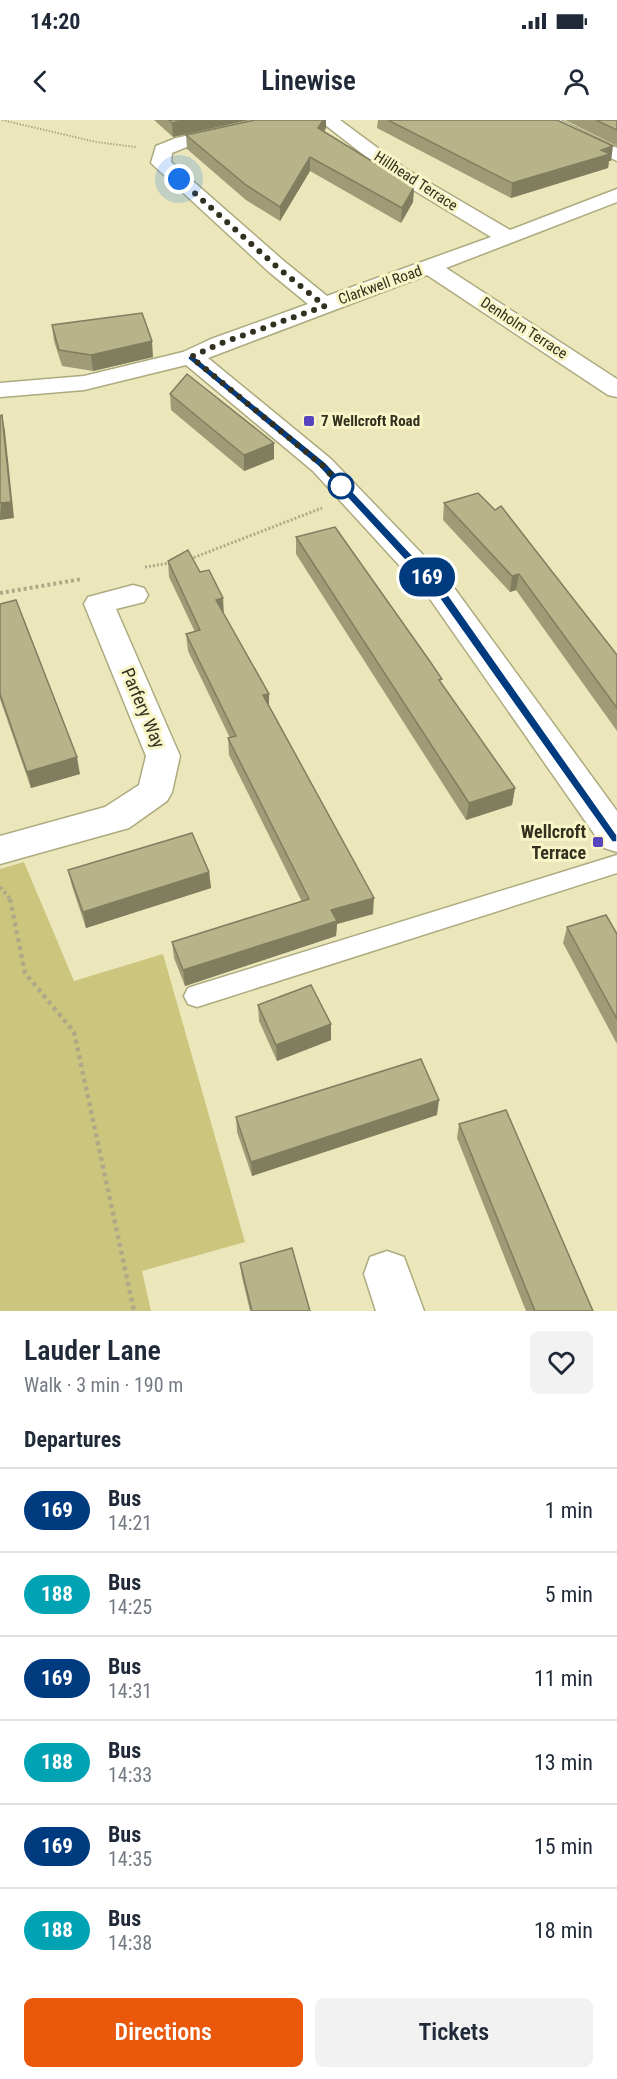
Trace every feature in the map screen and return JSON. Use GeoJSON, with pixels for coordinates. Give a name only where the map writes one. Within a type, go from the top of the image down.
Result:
{"type":"FeatureCollection","features":[{"type":"Feature","properties":{"kind":"street"},"geometry":{"type":"LineString","coordinates":[[284,120],[183,142],[163,150],[161,163],[269,260],[325,306]]}},
{"type":"Feature","properties":{"kind":"street","name":"Hillhead Terrace"},"geometry":{"type":"LineString","coordinates":[[328,120],[399,173],[508,238]]}},
{"type":"Feature","properties":{"kind":"street"},"geometry":{"type":"LineString","coordinates":[[546,120],[617,155]]}},
{"type":"Feature","properties":{"kind":"street","name":"Clarkwell Road"},"geometry":{"type":"LineString","coordinates":[[0,390],[84,383],[191,357],[219,344],[508,238],[617,195]]}},
{"type":"Feature","properties":{"kind":"street","name":"Denholm Terrace"},"geometry":{"type":"LineString","coordinates":[[430,267],[617,390]]}},
{"type":"Feature","properties":{"kind":"street"},"geometry":{"type":"LineString","coordinates":[[191,357],[322,465],[441,592],[617,838]]}},
{"type":"Feature","properties":{"kind":"street","name":"Parfery Way"},"geometry":{"type":"LineString","coordinates":[[0,850],[116,818],[155,792],[163,756],[99,604],[136,581]]}},
{"type":"Feature","properties":{"kind":"lane"},"geometry":{"type":"LineString","coordinates":[[197,996],[617,864]]}},
{"type":"Feature","properties":{"kind":"path"},"geometry":{"type":"LineString","coordinates":[[2,120],[96,142],[163,150]]}},
{"type":"Feature","properties":{"kind":"path"},"geometry":{"type":"LineString","coordinates":[[184,560],[195,558],[351,496]]}},
{"type":"Feature","properties":{"kind":"path"},"geometry":{"type":"LineString","coordinates":[[136,581],[173,562]]}},
{"type":"Feature","properties":{"kind":"path"},"geometry":{"type":"LineString","coordinates":[[0,593],[82,579]]}},
{"type":"Feature","properties":{"kind":"path"},"geometry":{"type":"LineString","coordinates":[[0,887],[12,901],[24,973],[74,1032],[134,1311]]}},
{"type":"Feature","properties":{"kind":"shaded area"},"geometry":{"type":"Polygon","coordinates":[[[24,862],[74,981],[163,954],[245,1242],[142,1271],[151,1311],[0,1311],[0,869],[24,862]]]}},
{"type":"Feature","properties":{"kind":"building"},"geometry":{"type":"Polygon","coordinates":[[[169,120],[185,120],[172,123],[169,120]]]}},
{"type":"Feature","properties":{"kind":"building"},"geometry":{"type":"Polygon","coordinates":[[[255,120],[323,120],[318,128],[414,187],[402,208],[310,157],[280,207],[246,185],[186,135],[255,120]]]}},
{"type":"Feature","properties":{"kind":"building"},"geometry":{"type":"Polygon","coordinates":[[[388,120],[557,120],[613,146],[601,150],[610,154],[512,183],[388,120]]]}},
{"type":"Feature","properties":{"kind":"building"},"geometry":{"type":"Polygon","coordinates":[[[596,120],[617,120],[617,130],[596,120]]]}},
{"type":"Feature","properties":{"kind":"building"},"geometry":{"type":"Polygon","coordinates":[[[142,313],[152,341],[91,355],[59,350],[52,325],[142,313]]]}},
{"type":"Feature","properties":{"kind":"building"},"geometry":{"type":"Polygon","coordinates":[[[187,374],[274,443],[244,455],[170,394],[187,374]]]}},
{"type":"Feature","properties":{"kind":"building"},"geometry":{"type":"Polygon","coordinates":[[[2,415],[11,502],[0,503],[0,416],[2,415]]]}},
{"type":"Feature","properties":{"kind":"building"},"geometry":{"type":"Polygon","coordinates":[[[478,493],[495,510],[501,506],[617,655],[617,708],[519,574],[512,576],[444,503],[478,493]]]}},
{"type":"Feature","properties":{"kind":"building"},"geometry":{"type":"Polygon","coordinates":[[[335,527],[429,660],[442,679],[439,680],[515,788],[469,803],[296,537],[335,527]]]}},
{"type":"Feature","properties":{"kind":"building"},"geometry":{"type":"Polygon","coordinates":[[[188,550],[200,572],[209,570],[223,598],[216,600],[269,694],[263,695],[374,898],[331,910],[337,921],[183,970],[172,942],[309,899],[228,738],[236,736],[186,634],[200,630],[168,561],[188,550]]]}},
{"type":"Feature","properties":{"kind":"building"},"geometry":{"type":"Polygon","coordinates":[[[16,600],[77,757],[27,772],[0,694],[0,604],[16,600]]]}},
{"type":"Feature","properties":{"kind":"building"},"geometry":{"type":"Polygon","coordinates":[[[192,833],[209,872],[83,912],[68,870],[192,833]]]}},
{"type":"Feature","properties":{"kind":"building"},"geometry":{"type":"Polygon","coordinates":[[[606,915],[617,934],[617,1019],[567,927],[606,915]]]}},
{"type":"Feature","properties":{"kind":"building"},"geometry":{"type":"Polygon","coordinates":[[[311,985],[331,1024],[276,1045],[258,1005],[311,985]]]}},
{"type":"Feature","properties":{"kind":"building"},"geometry":{"type":"Polygon","coordinates":[[[421,1059],[439,1100],[251,1162],[236,1117],[421,1059]]]}},
{"type":"Feature","properties":{"kind":"building"},"geometry":{"type":"Polygon","coordinates":[[[506,1110],[593,1311],[535,1311],[459,1124],[506,1110]]]}},
{"type":"Feature","properties":{"kind":"building"},"geometry":{"type":"Polygon","coordinates":[[[292,1248],[310,1311],[252,1311],[240,1263],[292,1248]]]}},
{"type":"Feature","properties":{"kind":"bus line","name":"169"},"geometry":{"type":"LineString","coordinates":[[191,357],[322,465],[441,592],[617,838]]}},
{"type":"Feature","properties":{"kind":"place","name":"7 Wellcroft Road"},"geometry":{"type":"Point","coordinates":[309,421]}},
{"type":"Feature","properties":{"kind":"place","name":"Wellcroft Terrace"},"geometry":{"type":"Point","coordinates":[598,842]}},
{"type":"Feature","properties":{"kind":"route"},"geometry":{"type":"LineString","coordinates":[[179,179],[231,227],[325,306],[219,344],[191,357],[322,465],[341,486]]}}]}
